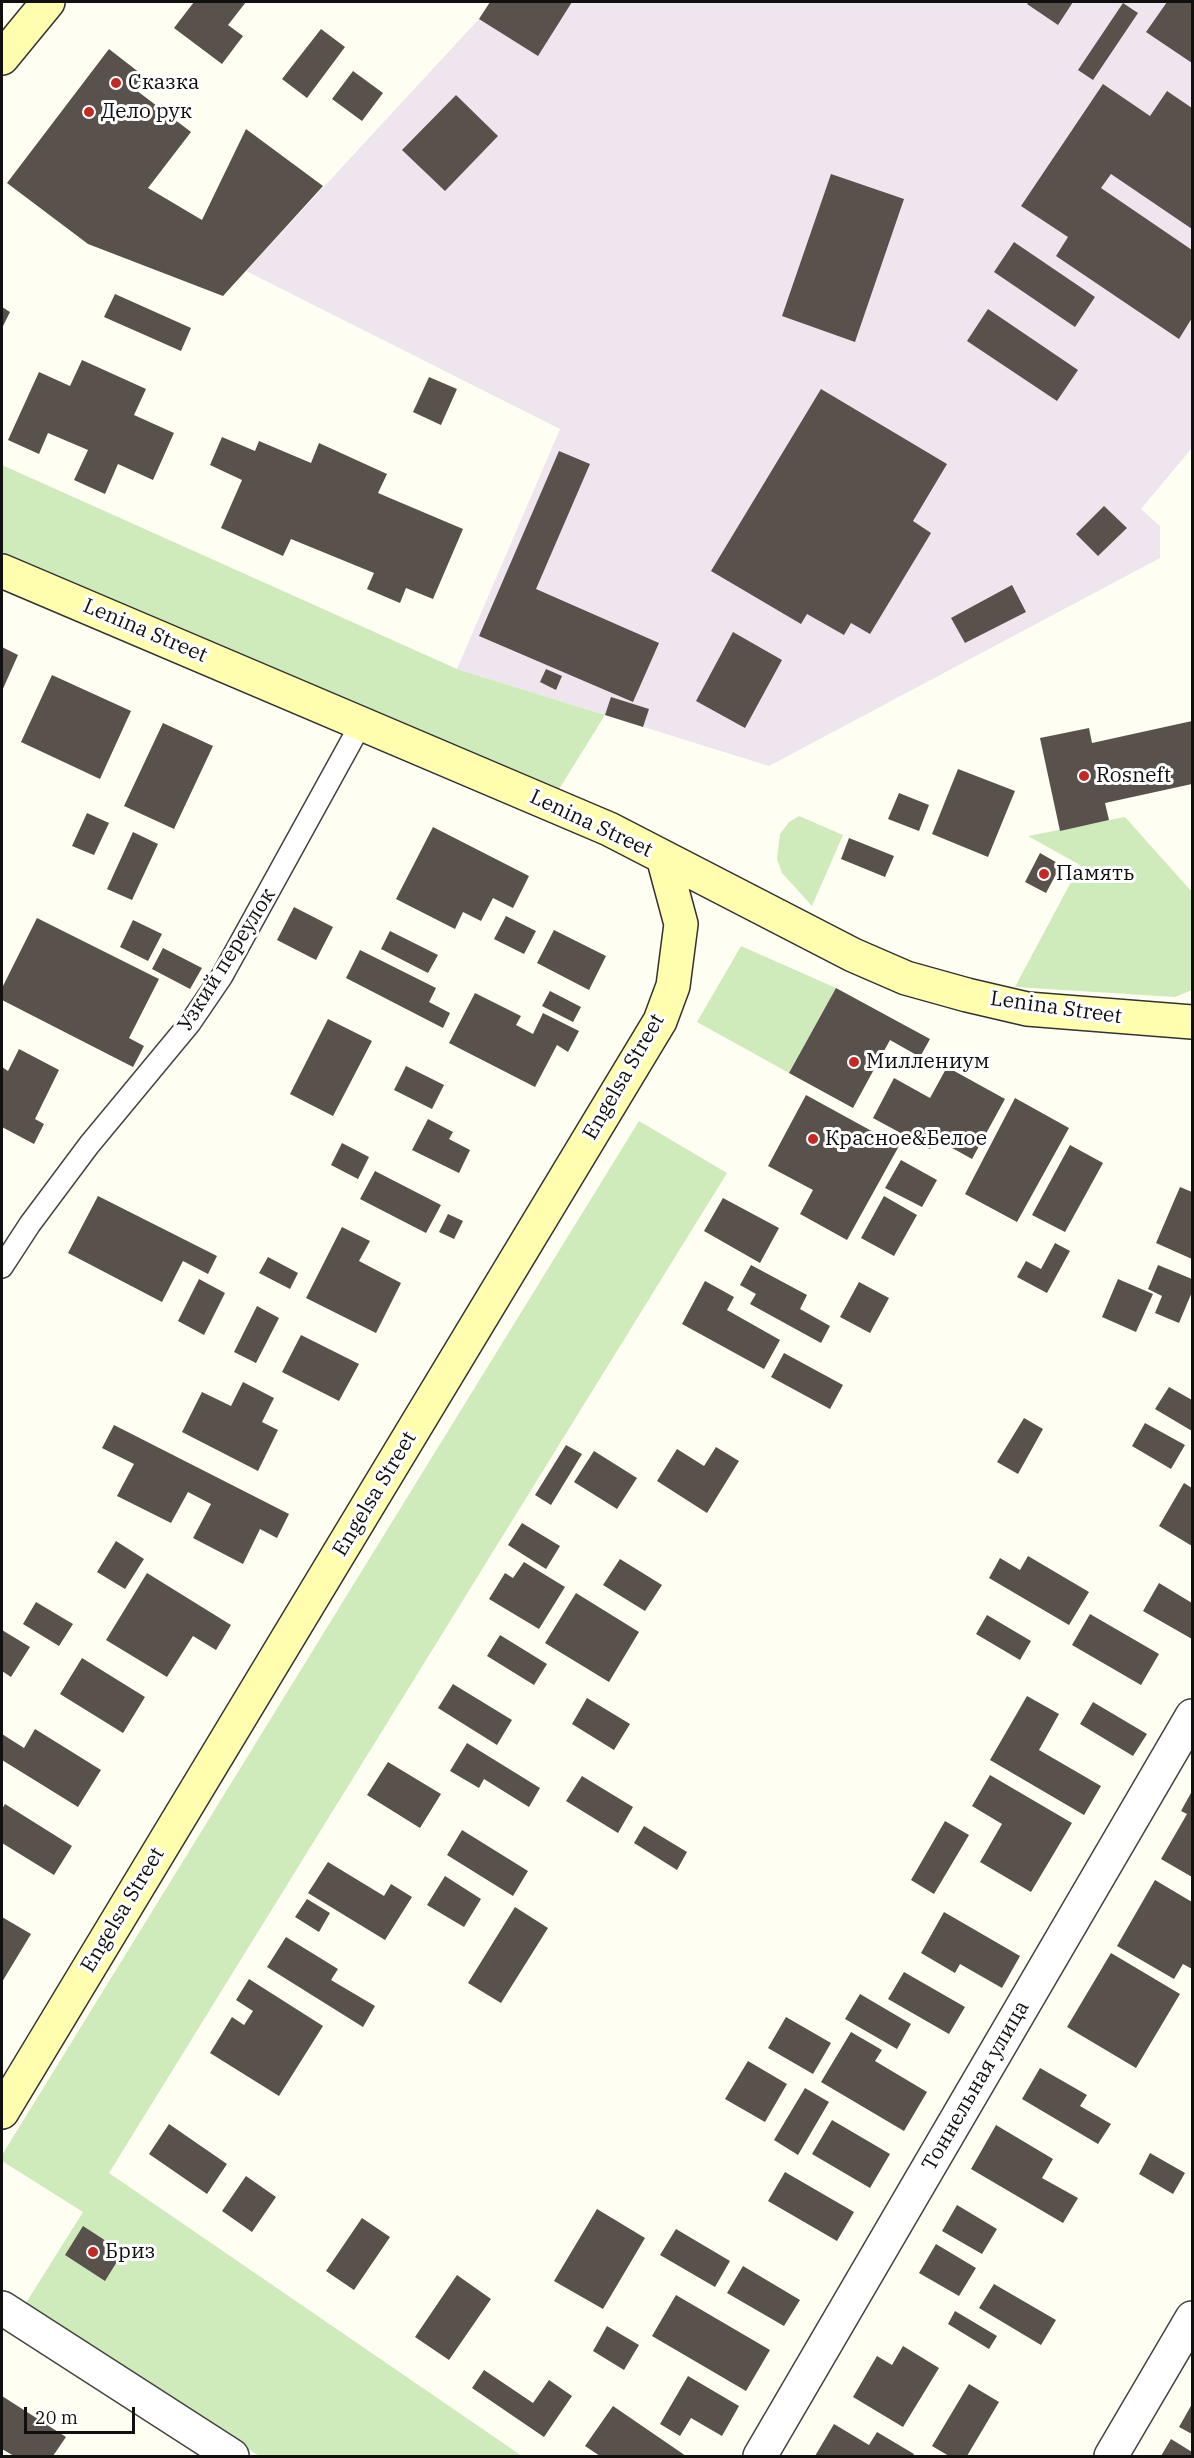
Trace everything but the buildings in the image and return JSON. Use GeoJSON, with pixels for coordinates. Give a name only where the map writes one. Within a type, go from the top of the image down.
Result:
{"type":"FeatureCollection","features":[{"type":"Feature","properties":{"kind":"street"},"geometry":{"type":"LineString","coordinates":[[2,58],[48,2]]}},
{"type":"Feature","properties":{"kind":"street","name":"Lenina Street"},"geometry":{"type":"LineString","coordinates":[[2,571],[362,722],[609,829],[853,955],[906,978],[1026,1009],[1192,1022]]}},
{"type":"Feature","properties":{"kind":"street","name":"Engelsa Street"},"geometry":{"type":"LineString","coordinates":[[2,2112],[660,1021],[673,986],[681,924],[663,857]]}},
{"type":"Feature","properties":{"kind":"street","name":"Тоннельная улица"},"geometry":{"type":"LineString","coordinates":[[760,2457],[1192,1716]]}},
{"type":"Feature","properties":{"kind":"street"},"geometry":{"type":"LineString","coordinates":[[2,2308],[232,2457]]}},
{"type":"Feature","properties":{"kind":"street"},"geometry":{"type":"LineString","coordinates":[[1111,2457],[1192,2318]]}},
{"type":"Feature","properties":{"kind":"lane","name":"Узкий переулок"},"geometry":{"type":"LineString","coordinates":[[2,1267],[30,1224],[89,1145],[190,1023],[222,976],[362,722]]}},
{"type":"Feature","properties":{"kind":"shaded area"},"geometry":{"type":"Polygon","coordinates":[[[490,2],[1192,2],[1192,448],[1141,509],[1160,526],[1160,558],[769,766],[457,669],[560,429],[246,271],[479,19],[490,2]]]}},
{"type":"Feature","properties":{"kind":"green space"},"geometry":{"type":"Polygon","coordinates":[[[2,465],[457,669],[605,715],[556,794],[2,555],[2,465]]]}},
{"type":"Feature","properties":{"kind":"green space"},"geometry":{"type":"Polygon","coordinates":[[[799,816],[843,835],[812,906],[782,873],[777,859],[780,834],[789,822],[799,816]]]}},
{"type":"Feature","properties":{"kind":"green space"},"geometry":{"type":"Polygon","coordinates":[[[1125,817],[1192,892],[1192,990],[1175,997],[1015,987],[1080,865],[1028,836],[1125,817]]]}},
{"type":"Feature","properties":{"kind":"green space"},"geometry":{"type":"Polygon","coordinates":[[[741,946],[836,988],[789,1073],[697,1022],[741,946]]]}},
{"type":"Feature","properties":{"kind":"green space"},"geometry":{"type":"Polygon","coordinates":[[[639,1121],[727,1173],[109,2173],[522,2456],[259,2456],[24,2306],[83,2212],[2,2161],[2,2155],[639,1121]]]}},
{"type":"Feature","properties":{"kind":"place","name":"Сказка"},"geometry":{"type":"Point","coordinates":[116,83]}},
{"type":"Feature","properties":{"kind":"place","name":"Дело рук"},"geometry":{"type":"Point","coordinates":[89,112]}},
{"type":"Feature","properties":{"kind":"place","name":"Rosneft"},"geometry":{"type":"Point","coordinates":[1084,776]}},
{"type":"Feature","properties":{"kind":"place","name":"Память"},"geometry":{"type":"Point","coordinates":[1044,874]}},
{"type":"Feature","properties":{"kind":"place","name":"Миллениум"},"geometry":{"type":"Point","coordinates":[854,1062]}},
{"type":"Feature","properties":{"kind":"place","name":"Красное&Белое"},"geometry":{"type":"Point","coordinates":[813,1139]}},
{"type":"Feature","properties":{"kind":"place","name":"Бриз"},"geometry":{"type":"Point","coordinates":[93,2252]}}]}
